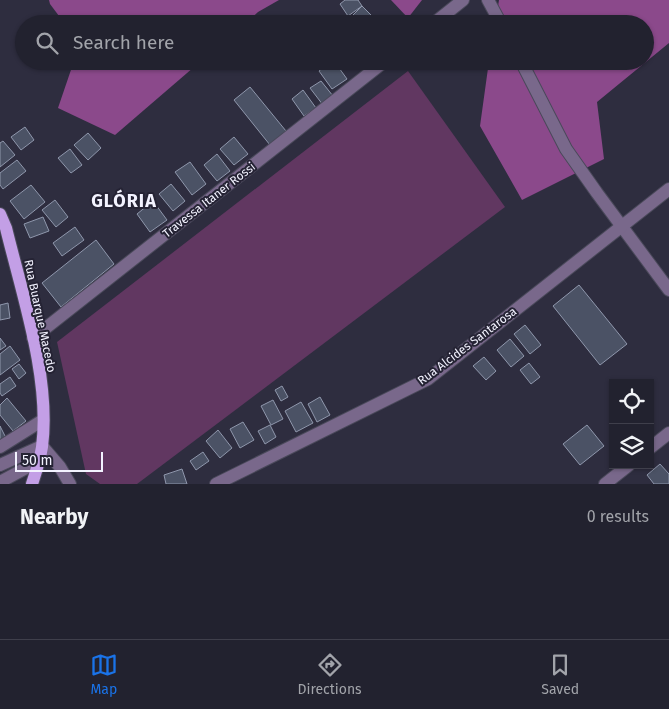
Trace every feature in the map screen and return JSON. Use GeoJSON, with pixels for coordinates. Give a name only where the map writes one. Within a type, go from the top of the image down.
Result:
{"type":"FeatureCollection","features":[{"type":"Feature","properties":{"kind":"main road","name":"Rua Buarque Macedo"},"geometry":{"type":"LineString","coordinates":[[0,214],[6,228],[33,338],[41,381],[42,446],[32,484]]}},
{"type":"Feature","properties":{"kind":"street"},"geometry":{"type":"LineString","coordinates":[[444,15],[463,0]]}},
{"type":"Feature","properties":{"kind":"street"},"geometry":{"type":"LineString","coordinates":[[488,0],[496,15]]}},
{"type":"Feature","properties":{"kind":"street","name":"Travessa Itaner Rossi"},"geometry":{"type":"LineString","coordinates":[[33,338],[374,70]]}},
{"type":"Feature","properties":{"kind":"street"},"geometry":{"type":"LineString","coordinates":[[526,70],[566,149],[669,290]]}},
{"type":"Feature","properties":{"kind":"street","name":"Rua Alcides Santarosa"},"geometry":{"type":"LineString","coordinates":[[216,484],[428,379],[669,189]]}},
{"type":"Feature","properties":{"kind":"street"},"geometry":{"type":"LineString","coordinates":[[0,447],[43,420]]}},
{"type":"Feature","properties":{"kind":"street"},"geometry":{"type":"LineString","coordinates":[[654,445],[669,433]]}},
{"type":"Feature","properties":{"kind":"street"},"geometry":{"type":"LineString","coordinates":[[0,465],[42,446],[60,467],[70,484]]}},
{"type":"Feature","properties":{"kind":"street"},"geometry":{"type":"LineString","coordinates":[[0,482],[39,461]]}},
{"type":"Feature","properties":{"kind":"street"},"geometry":{"type":"LineString","coordinates":[[605,484],[624,469]]}},
{"type":"Feature","properties":{"kind":"shaded area"},"geometry":{"type":"Polygon","coordinates":[[[49,0],[279,0],[255,15],[58,15],[49,0]]]}},
{"type":"Feature","properties":{"kind":"shaded area"},"geometry":{"type":"Polygon","coordinates":[[[391,0],[422,0],[410,15],[405,15],[391,0]]]}},
{"type":"Feature","properties":{"kind":"shaded area"},"geometry":{"type":"Polygon","coordinates":[[[499,0],[669,0],[669,43],[654,55],[654,15],[496,15],[499,0]]]}},
{"type":"Feature","properties":{"kind":"shaded area"},"geometry":{"type":"Polygon","coordinates":[[[71,70],[191,70],[115,135],[58,108],[71,70]]]}},
{"type":"Feature","properties":{"kind":"shaded area"},"geometry":{"type":"Polygon","coordinates":[[[488,70],[636,70],[597,102],[604,159],[522,200],[480,126],[488,70]]]}},
{"type":"Feature","properties":{"kind":"shaded area"},"geometry":{"type":"Polygon","coordinates":[[[408,71],[505,207],[137,484],[100,484],[86,474],[57,342],[408,71]]]}},
{"type":"Feature","properties":{"kind":"building"},"geometry":{"type":"Polygon","coordinates":[[[345,0],[358,0],[362,6],[347,15],[340,4],[345,0]]]}},
{"type":"Feature","properties":{"kind":"building"},"geometry":{"type":"Polygon","coordinates":[[[362,6],[371,15],[353,15],[362,6]]]}},
{"type":"Feature","properties":{"kind":"building"},"geometry":{"type":"Polygon","coordinates":[[[340,70],[347,79],[332,89],[319,71],[340,70]]]}},
{"type":"Feature","properties":{"kind":"building"},"geometry":{"type":"Polygon","coordinates":[[[321,81],[333,96],[323,105],[310,88],[321,81]]]}},
{"type":"Feature","properties":{"kind":"building"},"geometry":{"type":"Polygon","coordinates":[[[250,87],[286,131],[270,145],[234,100],[250,87]]]}},
{"type":"Feature","properties":{"kind":"building"},"geometry":{"type":"Polygon","coordinates":[[[303,90],[316,108],[304,116],[292,99],[303,90]]]}},
{"type":"Feature","properties":{"kind":"building"},"geometry":{"type":"Polygon","coordinates":[[[25,127],[34,140],[21,150],[11,137],[25,127]]]}},
{"type":"Feature","properties":{"kind":"building"},"geometry":{"type":"Polygon","coordinates":[[[88,133],[101,148],[88,160],[74,145],[88,133]]]}},
{"type":"Feature","properties":{"kind":"building"},"geometry":{"type":"Polygon","coordinates":[[[234,137],[248,154],[234,165],[220,149],[234,137]]]}},
{"type":"Feature","properties":{"kind":"building"},"geometry":{"type":"Polygon","coordinates":[[[3,141],[15,155],[0,167],[0,143],[3,141]]]}},
{"type":"Feature","properties":{"kind":"building"},"geometry":{"type":"Polygon","coordinates":[[[70,149],[82,165],[71,173],[58,158],[70,149]]]}},
{"type":"Feature","properties":{"kind":"building"},"geometry":{"type":"Polygon","coordinates":[[[217,154],[230,171],[217,181],[204,165],[217,154]]]}},
{"type":"Feature","properties":{"kind":"building"},"geometry":{"type":"Polygon","coordinates":[[[17,160],[26,171],[3,189],[0,185],[0,173],[17,160]]]}},
{"type":"Feature","properties":{"kind":"building"},"geometry":{"type":"Polygon","coordinates":[[[190,162],[206,184],[192,195],[175,172],[190,162]]]}},
{"type":"Feature","properties":{"kind":"building"},"geometry":{"type":"Polygon","coordinates":[[[171,184],[185,201],[173,211],[159,194],[171,184]]]}},
{"type":"Feature","properties":{"kind":"building"},"geometry":{"type":"Polygon","coordinates":[[[31,185],[45,202],[24,219],[10,201],[31,185]]]}},
{"type":"Feature","properties":{"kind":"building"},"geometry":{"type":"Polygon","coordinates":[[[55,200],[68,217],[56,227],[42,210],[55,200]]]}},
{"type":"Feature","properties":{"kind":"building"},"geometry":{"type":"Polygon","coordinates":[[[153,201],[167,220],[150,232],[137,214],[153,201]]]}},
{"type":"Feature","properties":{"kind":"building"},"geometry":{"type":"Polygon","coordinates":[[[43,217],[49,231],[30,238],[24,224],[43,217]]]}},
{"type":"Feature","properties":{"kind":"building"},"geometry":{"type":"Polygon","coordinates":[[[75,227],[84,240],[62,256],[53,243],[75,227]]]}},
{"type":"Feature","properties":{"kind":"building"},"geometry":{"type":"Polygon","coordinates":[[[96,240],[114,264],[61,307],[42,283],[96,240]]]}},
{"type":"Feature","properties":{"kind":"building"},"geometry":{"type":"Polygon","coordinates":[[[579,285],[627,344],[600,365],[553,306],[579,285]]]}},
{"type":"Feature","properties":{"kind":"building"},"geometry":{"type":"Polygon","coordinates":[[[8,303],[10,318],[0,320],[0,305],[8,303]]]}},
{"type":"Feature","properties":{"kind":"building"},"geometry":{"type":"Polygon","coordinates":[[[525,325],[541,345],[530,354],[514,334],[525,325]]]}},
{"type":"Feature","properties":{"kind":"building"},"geometry":{"type":"Polygon","coordinates":[[[0,338],[6,346],[0,350],[0,338]]]}},
{"type":"Feature","properties":{"kind":"building"},"geometry":{"type":"Polygon","coordinates":[[[510,339],[524,356],[511,367],[497,350],[510,339]]]}},
{"type":"Feature","properties":{"kind":"building"},"geometry":{"type":"Polygon","coordinates":[[[10,346],[20,360],[0,375],[0,354],[10,346]]]}},
{"type":"Feature","properties":{"kind":"building"},"geometry":{"type":"Polygon","coordinates":[[[484,357],[496,371],[486,380],[473,366],[484,357]]]}},
{"type":"Feature","properties":{"kind":"building"},"geometry":{"type":"Polygon","coordinates":[[[529,363],[540,377],[531,384],[520,370],[529,363]]]}},
{"type":"Feature","properties":{"kind":"building"},"geometry":{"type":"Polygon","coordinates":[[[19,364],[26,373],[19,379],[12,369],[19,364]]]}},
{"type":"Feature","properties":{"kind":"building"},"geometry":{"type":"Polygon","coordinates":[[[10,377],[16,386],[2,396],[0,384],[10,377]]]}},
{"type":"Feature","properties":{"kind":"building"},"geometry":{"type":"Polygon","coordinates":[[[282,386],[288,397],[281,401],[275,390],[282,386]]]}},
{"type":"Feature","properties":{"kind":"building"},"geometry":{"type":"Polygon","coordinates":[[[320,397],[330,415],[317,422],[308,404],[320,397]]]}},
{"type":"Feature","properties":{"kind":"building"},"geometry":{"type":"Polygon","coordinates":[[[7,398],[26,421],[13,431],[0,415],[0,405],[7,398]]]}},
{"type":"Feature","properties":{"kind":"building"},"geometry":{"type":"Polygon","coordinates":[[[273,400],[283,419],[271,425],[261,406],[273,400]]]}},
{"type":"Feature","properties":{"kind":"building"},"geometry":{"type":"Polygon","coordinates":[[[301,402],[313,423],[296,432],[285,411],[301,402]]]}},
{"type":"Feature","properties":{"kind":"building"},"geometry":{"type":"Polygon","coordinates":[[[243,422],[254,440],[240,448],[230,429],[243,422]]]}},
{"type":"Feature","properties":{"kind":"building"},"geometry":{"type":"Polygon","coordinates":[[[270,425],[276,437],[265,444],[258,431],[270,425]]]}},
{"type":"Feature","properties":{"kind":"building"},"geometry":{"type":"Polygon","coordinates":[[[587,425],[604,446],[580,465],[563,444],[587,425]]]}},
{"type":"Feature","properties":{"kind":"building"},"geometry":{"type":"Polygon","coordinates":[[[0,426],[6,438],[0,442],[0,426]]]}},
{"type":"Feature","properties":{"kind":"building"},"geometry":{"type":"Polygon","coordinates":[[[218,430],[232,448],[220,458],[206,441],[218,430]]]}},
{"type":"Feature","properties":{"kind":"building"},"geometry":{"type":"Polygon","coordinates":[[[203,452],[209,461],[196,470],[190,461],[203,452]]]}},
{"type":"Feature","properties":{"kind":"building"},"geometry":{"type":"Polygon","coordinates":[[[660,464],[669,474],[669,484],[654,484],[647,475],[660,464]]]}},
{"type":"Feature","properties":{"kind":"building"},"geometry":{"type":"Polygon","coordinates":[[[182,469],[187,484],[166,484],[164,475],[182,469]]]}},
{"type":"Feature","properties":{"kind":"district","name":"GLÓRIA"},"geometry":{"type":"Point","coordinates":[124,201]}}]}
